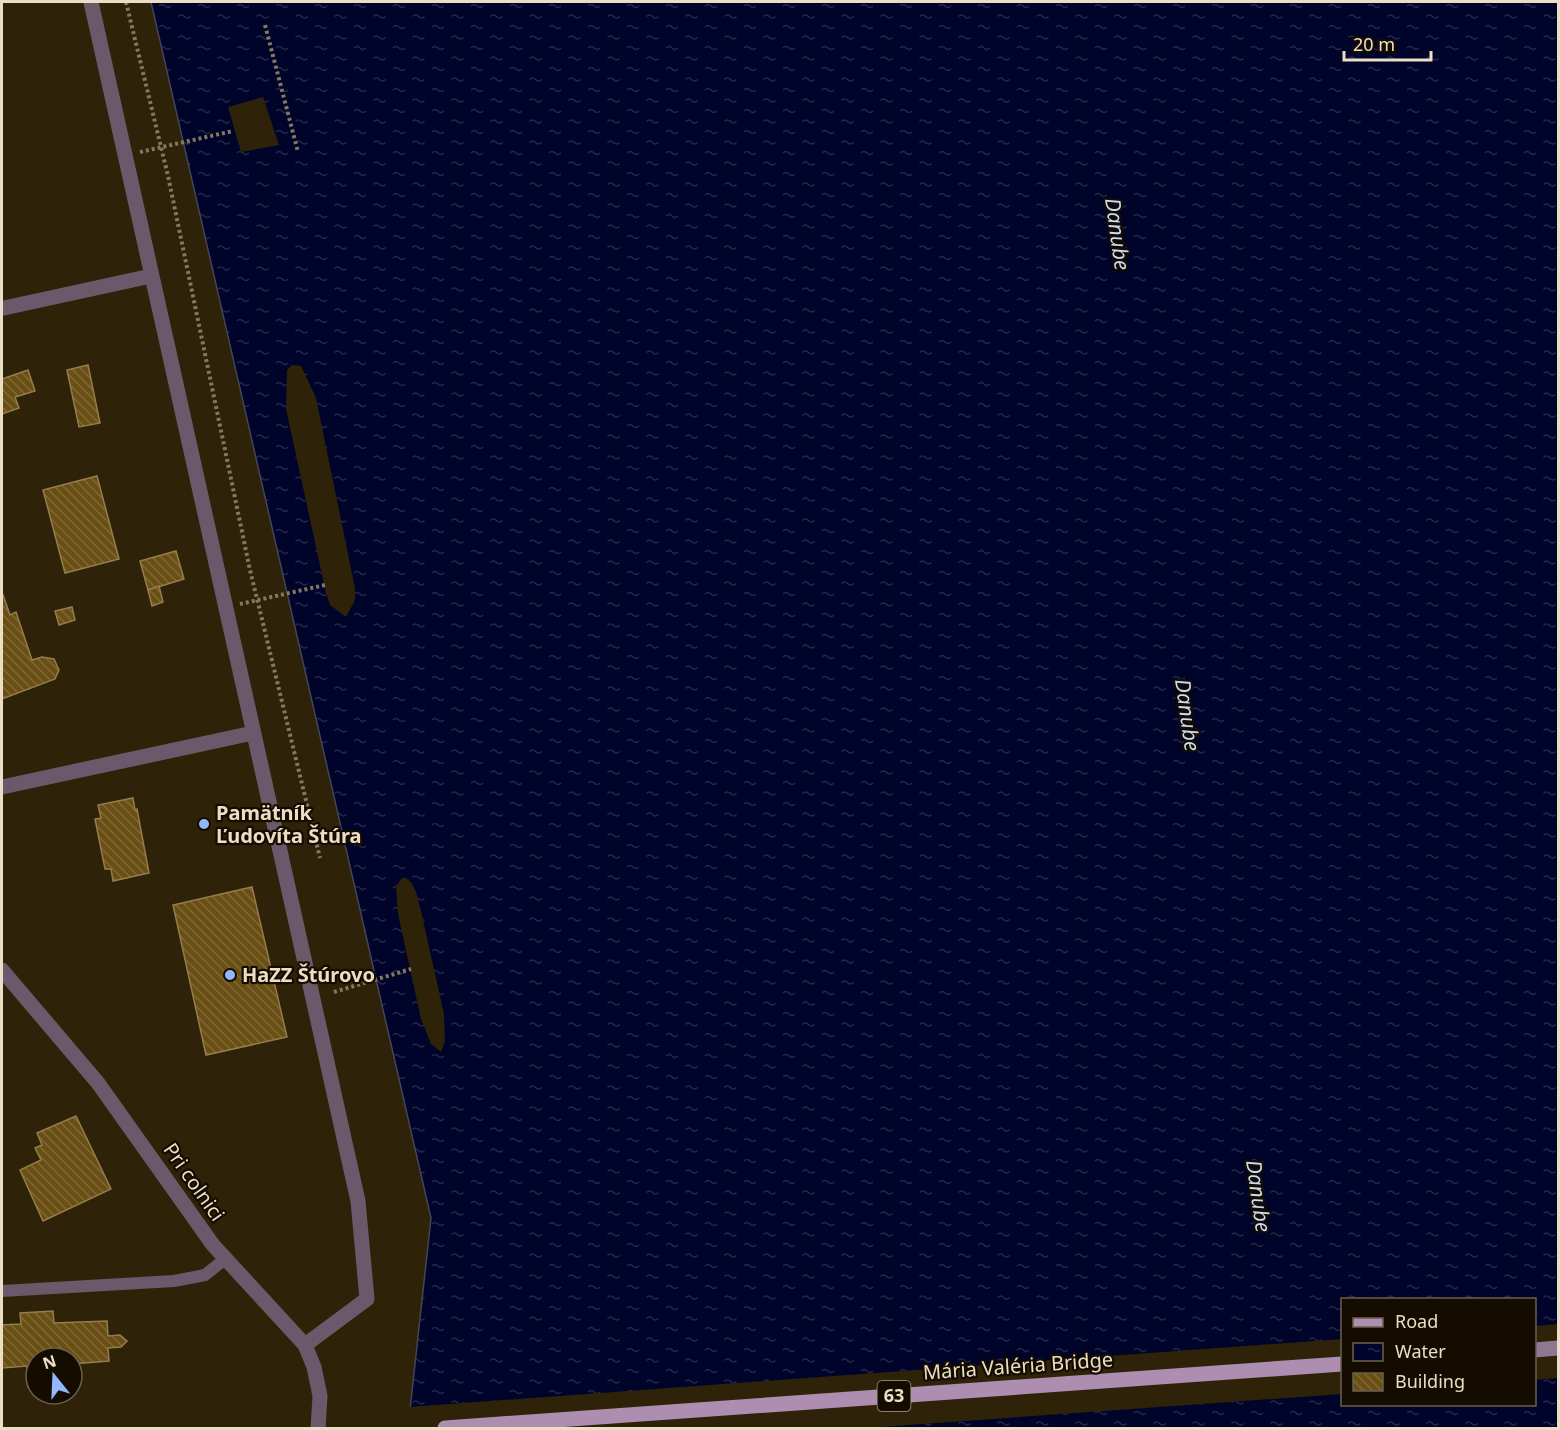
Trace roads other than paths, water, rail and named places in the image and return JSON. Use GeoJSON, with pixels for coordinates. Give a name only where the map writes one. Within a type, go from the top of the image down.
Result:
{"type":"FeatureCollection","features":[{"type":"Feature","properties":{"kind":"main road"},"geometry":{"type":"LineString","coordinates":[[1536,1350],[1558,1348]]}},
{"type":"Feature","properties":{"kind":"main road","name":"Mária Valéria Bridge"},"geometry":{"type":"LineString","coordinates":[[445,1428],[1341,1364]]}},
{"type":"Feature","properties":{"kind":"street"},"geometry":{"type":"LineString","coordinates":[[91,2],[358,1201],[367,1299],[304,1345]]}},
{"type":"Feature","properties":{"kind":"street"},"geometry":{"type":"LineString","coordinates":[[4,308],[151,276]]}},
{"type":"Feature","properties":{"kind":"street"},"geometry":{"type":"LineString","coordinates":[[2,787],[253,733]]}},
{"type":"Feature","properties":{"kind":"street","name":"Pri colnici"},"geometry":{"type":"LineString","coordinates":[[3,976],[98,1083],[213,1245],[304,1345],[314,1367],[320,1396],[318,1428]]}},
{"type":"Feature","properties":{"kind":"lane"},"geometry":{"type":"LineString","coordinates":[[2,1291],[174,1281],[205,1275],[225,1259]]}},
{"type":"Feature","properties":{"kind":"water","name":"Danube"},"geometry":{"type":"Polygon","coordinates":[[[151,2],[1558,2],[1558,1428],[408,1428],[431,1218],[151,2]]]}},
{"type":"Feature","properties":{"kind":"place","name":"Pamätník Ľudovíta Štúra"},"geometry":{"type":"Point","coordinates":[204,824]}},
{"type":"Feature","properties":{"kind":"place","name":"HaZZ Štúrovo"},"geometry":{"type":"Point","coordinates":[230,975]}}]}
